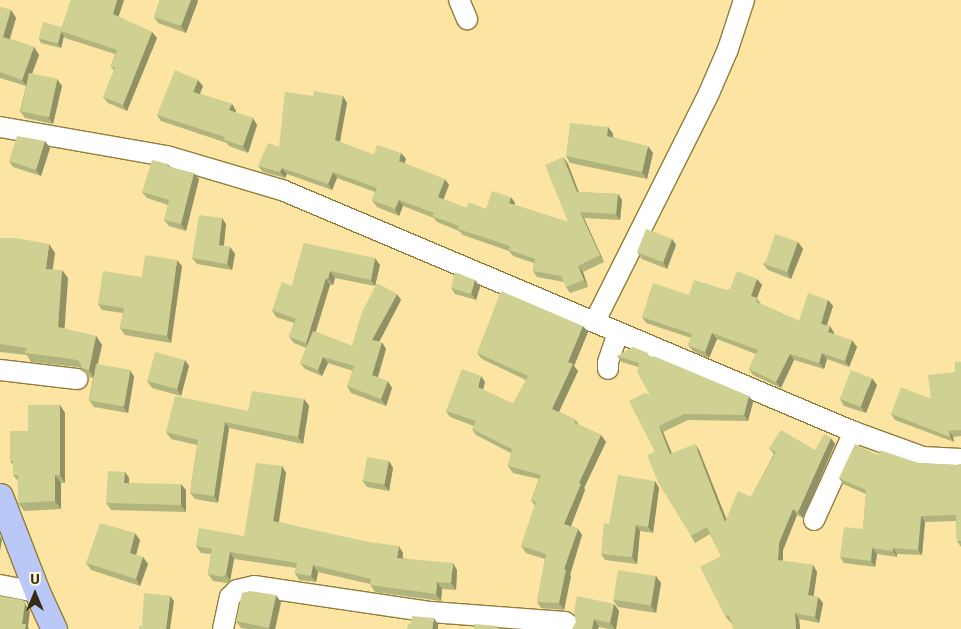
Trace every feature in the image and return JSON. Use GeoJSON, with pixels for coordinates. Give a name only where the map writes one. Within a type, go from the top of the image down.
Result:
{"type":"FeatureCollection","features":[{"type":"Feature","properties":{"kind":"main road"},"geometry":{"type":"LineString","coordinates":[[0,496],[37,592],[54,629]]}},
{"type":"Feature","properties":{"kind":"street"},"geometry":{"type":"LineString","coordinates":[[459,0],[467,19]]}},
{"type":"Feature","properties":{"kind":"street"},"geometry":{"type":"LineString","coordinates":[[595,321],[709,93],[728,49],[744,0]]}},
{"type":"Feature","properties":{"kind":"street"},"geometry":{"type":"LineString","coordinates":[[0,127],[167,156],[282,190],[854,432],[923,457],[961,459]]}},
{"type":"Feature","properties":{"kind":"street"},"geometry":{"type":"LineString","coordinates":[[608,369],[608,362],[618,333]]}},
{"type":"Feature","properties":{"kind":"street"},"geometry":{"type":"LineString","coordinates":[[0,370],[77,379]]}},
{"type":"Feature","properties":{"kind":"street"},"geometry":{"type":"LineString","coordinates":[[814,520],[854,432]]}},
{"type":"Feature","properties":{"kind":"street"},"geometry":{"type":"LineString","coordinates":[[0,585],[37,592]]}},
{"type":"Feature","properties":{"kind":"street"},"geometry":{"type":"LineString","coordinates":[[223,629],[230,597],[237,590],[254,586],[431,612],[565,622],[569,625],[569,629]]}},
{"type":"Feature","properties":{"kind":"building"},"geometry":{"type":"Polygon","coordinates":[[[71,0],[117,0],[113,14],[152,32],[123,105],[103,97],[115,68],[111,66],[117,50],[61,31],[71,0]]]}},
{"type":"Feature","properties":{"kind":"building"},"geometry":{"type":"Polygon","coordinates":[[[160,0],[191,0],[181,26],[154,17],[160,0]]]}},
{"type":"Feature","properties":{"kind":"building"},"geometry":{"type":"Polygon","coordinates":[[[0,7],[11,10],[3,37],[34,47],[22,80],[0,72],[0,7]]]}},
{"type":"Feature","properties":{"kind":"building"},"geometry":{"type":"Polygon","coordinates":[[[43,22],[62,27],[58,44],[39,38],[43,22]]]}},
{"type":"Feature","properties":{"kind":"building"},"geometry":{"type":"Polygon","coordinates":[[[175,70],[198,80],[193,92],[232,104],[229,110],[253,118],[243,146],[224,140],[225,137],[157,115],[175,70]]]}},
{"type":"Feature","properties":{"kind":"building"},"geometry":{"type":"Polygon","coordinates":[[[29,73],[57,79],[49,117],[21,111],[29,73]]]}},
{"type":"Feature","properties":{"kind":"building"},"geometry":{"type":"Polygon","coordinates":[[[314,91],[343,96],[335,140],[374,155],[377,145],[401,153],[399,161],[445,179],[438,197],[466,208],[469,202],[486,209],[492,191],[511,197],[509,203],[568,222],[545,165],[563,157],[577,192],[618,194],[616,214],[580,212],[600,255],[578,266],[584,280],[566,287],[561,276],[533,271],[535,259],[509,250],[510,246],[458,229],[459,226],[432,216],[434,213],[399,200],[395,209],[372,200],[377,188],[333,172],[328,184],[282,168],[280,172],[258,166],[268,143],[279,147],[285,92],[313,96],[314,91]]]}},
{"type":"Feature","properties":{"kind":"building"},"geometry":{"type":"Polygon","coordinates":[[[570,123],[608,127],[607,136],[648,146],[642,172],[566,156],[570,123]]]}},
{"type":"Feature","properties":{"kind":"building"},"geometry":{"type":"Polygon","coordinates":[[[17,136],[45,141],[36,170],[9,161],[17,136]]]}},
{"type":"Feature","properties":{"kind":"building"},"geometry":{"type":"Polygon","coordinates":[[[152,160],[194,173],[181,224],[164,220],[169,200],[142,192],[152,160]]]}},
{"type":"Feature","properties":{"kind":"building"},"geometry":{"type":"Polygon","coordinates":[[[199,215],[222,218],[219,245],[230,247],[227,264],[192,258],[199,215]]]}},
{"type":"Feature","properties":{"kind":"building"},"geometry":{"type":"Polygon","coordinates":[[[646,229],[672,239],[663,262],[637,252],[646,229]]]}},
{"type":"Feature","properties":{"kind":"building"},"geometry":{"type":"Polygon","coordinates":[[[775,234],[798,242],[787,272],[765,264],[775,234]]]}},
{"type":"Feature","properties":{"kind":"building"},"geometry":{"type":"Polygon","coordinates":[[[0,238],[16,238],[49,244],[46,269],[62,270],[58,327],[96,336],[89,370],[82,368],[79,361],[25,353],[27,348],[0,344],[0,238]]]}},
{"type":"Feature","properties":{"kind":"building"},"geometry":{"type":"Polygon","coordinates":[[[304,243],[375,258],[371,280],[330,271],[328,279],[326,278],[306,343],[289,337],[296,319],[272,310],[282,282],[292,286],[304,243]]]}},
{"type":"Feature","properties":{"kind":"building"},"geometry":{"type":"Polygon","coordinates":[[[145,255],[177,260],[167,336],[120,328],[124,308],[98,304],[103,271],[142,277],[145,255]]]}},
{"type":"Feature","properties":{"kind":"building"},"geometry":{"type":"Polygon","coordinates":[[[737,271],[757,279],[751,296],[757,298],[756,302],[799,321],[808,293],[828,300],[821,324],[830,326],[828,332],[852,340],[845,361],[822,353],[819,363],[790,354],[776,382],[749,369],[758,350],[712,333],[705,352],[688,345],[692,334],[642,317],[653,283],[689,295],[694,280],[727,290],[730,289],[737,271]]]}},
{"type":"Feature","properties":{"kind":"building"},"geometry":{"type":"Polygon","coordinates":[[[455,272],[475,280],[471,294],[451,288],[455,272]]]}},
{"type":"Feature","properties":{"kind":"building"},"geometry":{"type":"Polygon","coordinates":[[[377,283],[397,294],[372,340],[382,342],[372,375],[388,381],[381,399],[347,386],[354,366],[323,357],[318,370],[300,363],[313,331],[352,346],[362,312],[377,283]]]}},
{"type":"Feature","properties":{"kind":"building"},"geometry":{"type":"Polygon","coordinates":[[[501,291],[583,326],[568,362],[573,364],[552,409],[576,420],[574,423],[601,435],[579,483],[581,484],[564,524],[578,529],[564,569],[566,570],[559,603],[537,602],[546,554],[521,546],[536,502],[531,500],[541,475],[508,466],[512,449],[472,429],[476,421],[446,411],[462,369],[481,376],[478,387],[513,404],[528,376],[477,353],[501,291]]]}},
{"type":"Feature","properties":{"kind":"building"},"geometry":{"type":"Polygon","coordinates":[[[633,347],[648,353],[649,356],[656,357],[749,396],[744,415],[684,414],[659,426],[670,454],[695,444],[725,522],[738,491],[751,497],[776,452],[769,448],[781,430],[815,450],[824,434],[831,438],[798,512],[793,509],[779,543],[778,560],[813,565],[808,595],[818,597],[815,617],[795,613],[796,629],[734,629],[729,615],[725,616],[700,567],[721,556],[707,527],[691,536],[659,484],[647,455],[655,452],[629,401],[645,393],[650,395],[637,372],[639,363],[617,356],[633,347]]]}},
{"type":"Feature","properties":{"kind":"building"},"geometry":{"type":"Polygon","coordinates":[[[155,352],[185,360],[177,389],[147,381],[155,352]]]}},
{"type":"Feature","properties":{"kind":"building"},"geometry":{"type":"Polygon","coordinates":[[[955,362],[961,362],[961,430],[949,431],[950,437],[891,414],[901,387],[931,399],[928,375],[955,372],[955,362]]]}},
{"type":"Feature","properties":{"kind":"building"},"geometry":{"type":"Polygon","coordinates":[[[96,364],[130,370],[124,407],[90,400],[96,364]]]}},
{"type":"Feature","properties":{"kind":"building"},"geometry":{"type":"Polygon","coordinates":[[[851,370],[872,378],[860,407],[840,399],[851,370]]]}},
{"type":"Feature","properties":{"kind":"building"},"geometry":{"type":"Polygon","coordinates":[[[252,391],[304,399],[298,437],[225,422],[214,496],[190,493],[198,440],[166,432],[175,396],[248,411],[252,391]]]}},
{"type":"Feature","properties":{"kind":"building"},"geometry":{"type":"Polygon","coordinates":[[[28,405],[60,405],[60,475],[55,475],[55,501],[18,503],[18,475],[13,475],[13,461],[10,461],[10,431],[28,431],[28,405]]]}},
{"type":"Feature","properties":{"kind":"building"},"geometry":{"type":"Polygon","coordinates":[[[855,444],[878,455],[880,450],[918,463],[961,464],[961,541],[957,541],[956,515],[921,516],[918,550],[893,548],[893,551],[872,548],[871,561],[840,557],[844,527],[863,529],[866,490],[839,478],[855,444]]]}},
{"type":"Feature","properties":{"kind":"building"},"geometry":{"type":"Polygon","coordinates":[[[367,457],[389,461],[384,484],[363,481],[367,457]]]}},
{"type":"Feature","properties":{"kind":"building"},"geometry":{"type":"Polygon","coordinates":[[[256,463],[282,466],[273,521],[369,542],[399,546],[397,558],[453,563],[451,583],[437,582],[436,594],[370,585],[371,579],[313,565],[311,576],[295,573],[297,563],[230,552],[226,574],[222,577],[208,574],[212,549],[196,546],[199,528],[244,536],[256,463]]]}},
{"type":"Feature","properties":{"kind":"building"},"geometry":{"type":"Polygon","coordinates":[[[108,471],[125,472],[124,483],[181,484],[181,505],[106,503],[108,471]]]}},
{"type":"Feature","properties":{"kind":"building"},"geometry":{"type":"Polygon","coordinates":[[[618,475],[655,481],[648,527],[636,525],[632,557],[601,554],[604,523],[609,524],[618,475]]]}},
{"type":"Feature","properties":{"kind":"building"},"geometry":{"type":"Polygon","coordinates":[[[100,523],[135,533],[130,553],[143,557],[136,579],[86,563],[100,523]]]}},
{"type":"Feature","properties":{"kind":"building"},"geometry":{"type":"Polygon","coordinates":[[[618,570],[656,576],[651,606],[613,600],[618,570]]]}},
{"type":"Feature","properties":{"kind":"building"},"geometry":{"type":"Polygon","coordinates":[[[250,591],[276,595],[269,628],[236,621],[242,593],[250,591]]]}},
{"type":"Feature","properties":{"kind":"building"},"geometry":{"type":"Polygon","coordinates":[[[144,593],[170,596],[166,629],[139,629],[139,626],[142,626],[144,593]]]}},
{"type":"Feature","properties":{"kind":"building"},"geometry":{"type":"Polygon","coordinates":[[[0,596],[23,600],[25,604],[22,624],[26,624],[25,629],[0,629],[0,596]]]}},
{"type":"Feature","properties":{"kind":"building"},"geometry":{"type":"Polygon","coordinates":[[[577,596],[614,604],[610,623],[594,619],[592,629],[572,629],[576,622],[574,612],[577,596]]]}},
{"type":"Feature","properties":{"kind":"building"},"geometry":{"type":"Polygon","coordinates":[[[412,616],[434,618],[432,629],[407,629],[408,624],[411,624],[412,616]]]}},
{"type":"Feature","properties":{"kind":"building"},"geometry":{"type":"Polygon","coordinates":[[[474,624],[497,626],[497,629],[474,629],[474,624]]]}}]}
